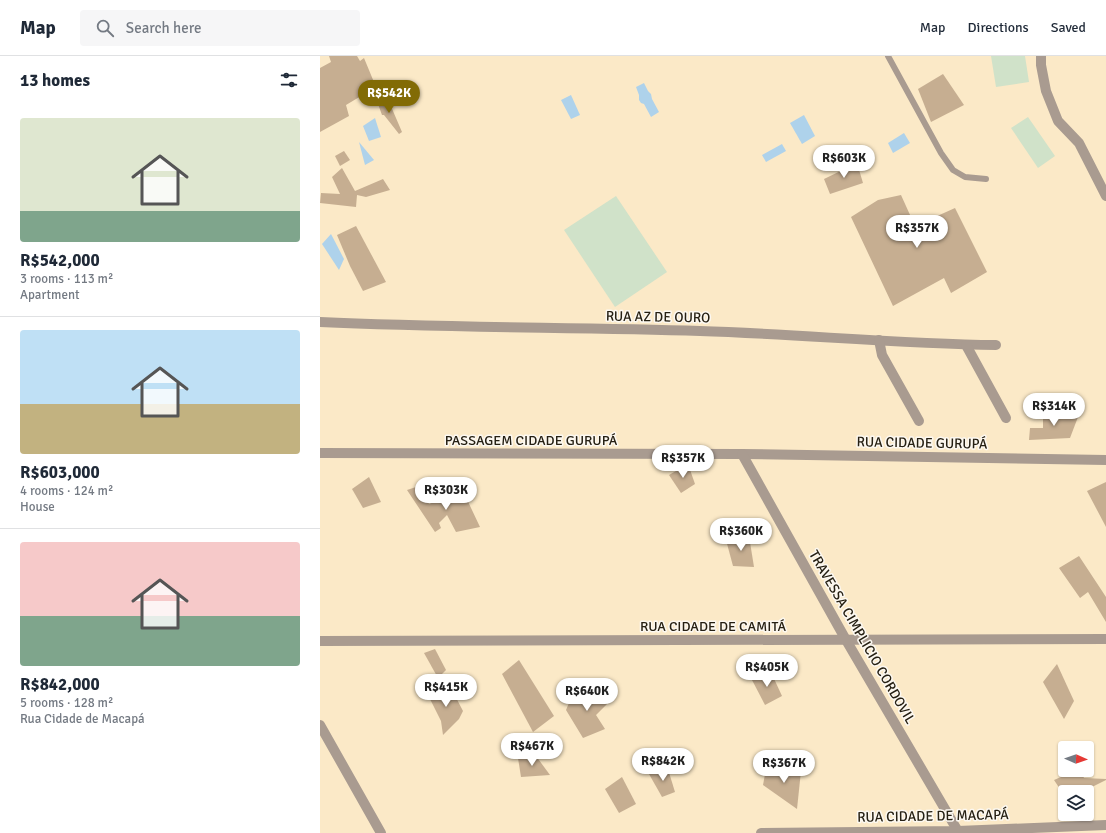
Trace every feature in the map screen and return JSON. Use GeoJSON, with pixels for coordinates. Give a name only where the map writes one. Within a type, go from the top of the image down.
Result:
{"type":"FeatureCollection","features":[{"type":"Feature","properties":{"kind":"street"},"geometry":{"type":"LineString","coordinates":[[1041,56],[1041,65],[1046,91],[1058,121],[1079,143],[1106,196]]}},
{"type":"Feature","properties":{"kind":"street","name":"RUA AZ DE OURO"},"geometry":{"type":"LineString","coordinates":[[320,322],[395,325],[701,331],[996,345]]}},
{"type":"Feature","properties":{"kind":"street"},"geometry":{"type":"LineString","coordinates":[[879,340],[882,355],[919,421]]}},
{"type":"Feature","properties":{"kind":"street"},"geometry":{"type":"LineString","coordinates":[[966,344],[1006,418]]}},
{"type":"Feature","properties":{"kind":"street","name":"PASSAGEM CIDADE GURUPÁ"},"geometry":{"type":"LineString","coordinates":[[320,453],[742,454]]}},
{"type":"Feature","properties":{"kind":"street","name":"RUA CIDADE GURUPÁ"},"geometry":{"type":"LineString","coordinates":[[742,454],[1104,460]]}},
{"type":"Feature","properties":{"kind":"street","name":"TRAVESSA CIMPLICIO CORDOVIL"},"geometry":{"type":"LineString","coordinates":[[742,454],[846,640],[958,832]]}},
{"type":"Feature","properties":{"kind":"street","name":"RUA CIDADE DE CAMITÁ"},"geometry":{"type":"LineString","coordinates":[[320,641],[1106,639]]}},
{"type":"Feature","properties":{"kind":"street"},"geometry":{"type":"LineString","coordinates":[[320,725],[381,833]]}},
{"type":"Feature","properties":{"kind":"street","name":"RUA CIDADE DE MACAPÁ"},"geometry":{"type":"LineString","coordinates":[[761,833],[958,832],[1106,825]]}},
{"type":"Feature","properties":{"kind":"lane"},"geometry":{"type":"LineString","coordinates":[[888,56],[952,170],[965,177],[986,179]]}},
{"type":"Feature","properties":{"kind":"green space"},"geometry":{"type":"Polygon","coordinates":[[[991,56],[1025,56],[1029,82],[996,87],[991,56]]]}},
{"type":"Feature","properties":{"kind":"green space"},"geometry":{"type":"Polygon","coordinates":[[[1028,117],[1055,156],[1038,168],[1011,128],[1028,117]]]}},
{"type":"Feature","properties":{"kind":"green space"},"geometry":{"type":"Polygon","coordinates":[[[616,196],[667,272],[615,307],[564,230],[616,196]]]}},
{"type":"Feature","properties":{"kind":"water"},"geometry":{"type":"Polygon","coordinates":[[[644,83],[659,112],[651,117],[644,104],[639,100],[636,87],[644,83]]]}},
{"type":"Feature","properties":{"kind":"water"},"geometry":{"type":"Polygon","coordinates":[[[571,95],[580,115],[571,119],[561,100],[571,95]]]}},
{"type":"Feature","properties":{"kind":"water"},"geometry":{"type":"Polygon","coordinates":[[[804,115],[815,136],[802,144],[790,123],[804,115]]]}},
{"type":"Feature","properties":{"kind":"water"},"geometry":{"type":"Polygon","coordinates":[[[375,118],[381,137],[369,141],[363,126],[375,118]]]}},
{"type":"Feature","properties":{"kind":"water"},"geometry":{"type":"Polygon","coordinates":[[[904,133],[910,143],[893,153],[888,143],[904,133]]]}},
{"type":"Feature","properties":{"kind":"water"},"geometry":{"type":"Polygon","coordinates":[[[359,142],[374,160],[365,165],[359,142]]]}},
{"type":"Feature","properties":{"kind":"water"},"geometry":{"type":"Polygon","coordinates":[[[782,144],[786,151],[766,162],[762,155],[782,144]]]}},
{"type":"Feature","properties":{"kind":"water"},"geometry":{"type":"Polygon","coordinates":[[[331,234],[344,259],[339,270],[322,244],[331,234]]]}},
{"type":"Feature","properties":{"kind":"building"},"geometry":{"type":"Polygon","coordinates":[[[329,56],[357,56],[360,61],[364,58],[376,87],[346,105],[349,116],[320,132],[320,68],[331,62],[329,56]]]}},
{"type":"Feature","properties":{"kind":"building"},"geometry":{"type":"Polygon","coordinates":[[[943,74],[964,105],[931,122],[918,89],[943,74]]]}},
{"type":"Feature","properties":{"kind":"building"},"geometry":{"type":"Polygon","coordinates":[[[387,97],[402,132],[399,134],[384,115],[382,115],[378,104],[387,97]]]}},
{"type":"Feature","properties":{"kind":"building"},"geometry":{"type":"Polygon","coordinates":[[[344,151],[350,160],[340,166],[335,156],[344,151]]]}},
{"type":"Feature","properties":{"kind":"building"},"geometry":{"type":"Polygon","coordinates":[[[857,163],[863,183],[830,194],[824,179],[857,163]]]}},
{"type":"Feature","properties":{"kind":"building"},"geometry":{"type":"Polygon","coordinates":[[[342,168],[355,191],[383,179],[390,190],[366,197],[357,195],[356,207],[320,203],[321,193],[340,194],[332,177],[342,168]]]}},
{"type":"Feature","properties":{"kind":"building"},"geometry":{"type":"Polygon","coordinates":[[[901,195],[915,226],[955,208],[987,272],[951,293],[944,278],[893,306],[851,217],[878,200],[901,195]]]}},
{"type":"Feature","properties":{"kind":"building"},"geometry":{"type":"Polygon","coordinates":[[[356,226],[386,282],[363,291],[350,266],[337,235],[356,226]]]}},
{"type":"Feature","properties":{"kind":"building"},"geometry":{"type":"Polygon","coordinates":[[[1043,409],[1078,417],[1070,438],[1029,440],[1030,428],[1043,428],[1043,409]]]}},
{"type":"Feature","properties":{"kind":"building"},"geometry":{"type":"Polygon","coordinates":[[[688,464],[695,484],[681,493],[669,475],[688,464]]]}},
{"type":"Feature","properties":{"kind":"building"},"geometry":{"type":"Polygon","coordinates":[[[369,477],[381,502],[363,508],[352,489],[369,477]]]}},
{"type":"Feature","properties":{"kind":"building"},"geometry":{"type":"Polygon","coordinates":[[[1106,482],[1106,527],[1087,491],[1106,482]]]}},
{"type":"Feature","properties":{"kind":"building"},"geometry":{"type":"Polygon","coordinates":[[[419,486],[429,504],[463,491],[480,527],[456,532],[447,515],[439,523],[441,528],[435,532],[407,490],[419,486]]]}},
{"type":"Feature","properties":{"kind":"building"},"geometry":{"type":"Polygon","coordinates":[[[749,536],[754,567],[733,566],[726,540],[749,536]]]}},
{"type":"Feature","properties":{"kind":"building"},"geometry":{"type":"Polygon","coordinates":[[[1079,556],[1106,597],[1106,622],[1088,592],[1080,598],[1059,568],[1079,556]]]}},
{"type":"Feature","properties":{"kind":"building"},"geometry":{"type":"Polygon","coordinates":[[[435,649],[446,670],[438,678],[424,653],[435,649]]]}},
{"type":"Feature","properties":{"kind":"building"},"geometry":{"type":"Polygon","coordinates":[[[519,660],[554,716],[533,732],[502,674],[519,660]]]}},
{"type":"Feature","properties":{"kind":"building"},"geometry":{"type":"Polygon","coordinates":[[[1057,664],[1074,701],[1064,719],[1043,682],[1057,664]]]}},
{"type":"Feature","properties":{"kind":"building"},"geometry":{"type":"Polygon","coordinates":[[[770,670],[782,696],[765,705],[752,680],[770,670]]]}},
{"type":"Feature","properties":{"kind":"building"},"geometry":{"type":"Polygon","coordinates":[[[597,685],[607,704],[596,715],[605,729],[583,738],[566,710],[569,703],[597,685]]]}},
{"type":"Feature","properties":{"kind":"building"},"geometry":{"type":"Polygon","coordinates":[[[451,688],[463,711],[459,719],[443,735],[441,721],[427,693],[451,688]]]}},
{"type":"Feature","properties":{"kind":"building"},"geometry":{"type":"Polygon","coordinates":[[[536,756],[550,775],[521,777],[518,758],[536,756]]]}},
{"type":"Feature","properties":{"kind":"building"},"geometry":{"type":"Polygon","coordinates":[[[667,766],[675,792],[662,797],[649,774],[667,766]]]}},
{"type":"Feature","properties":{"kind":"building"},"geometry":{"type":"Polygon","coordinates":[[[766,769],[801,771],[797,809],[763,785],[766,769]]]}},
{"type":"Feature","properties":{"kind":"building"},"geometry":{"type":"Polygon","coordinates":[[[622,777],[636,804],[619,813],[605,789],[622,777]]]}},
{"type":"Feature","properties":{"kind":"building"},"geometry":{"type":"Polygon","coordinates":[[[1061,777],[1106,779],[1094,786],[1058,786],[1054,780],[1061,777]]]}}]}
